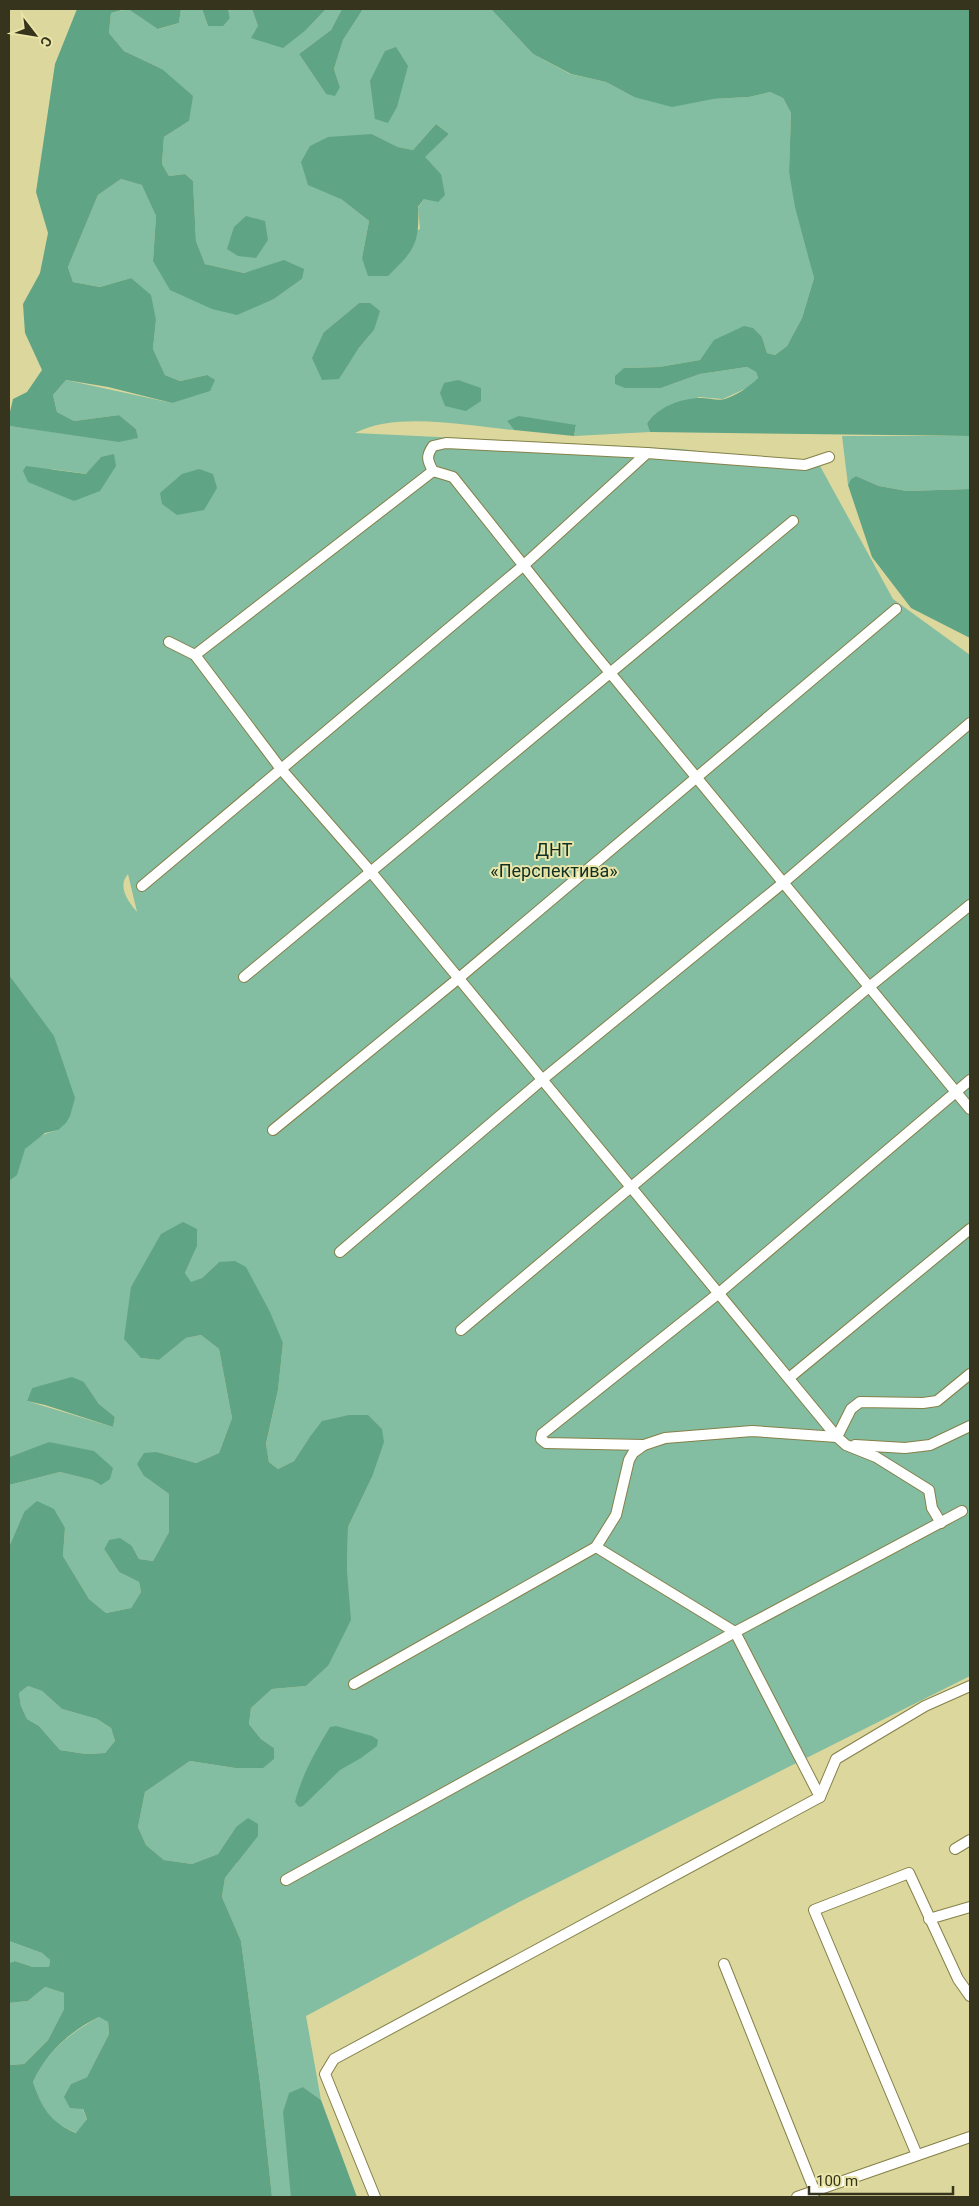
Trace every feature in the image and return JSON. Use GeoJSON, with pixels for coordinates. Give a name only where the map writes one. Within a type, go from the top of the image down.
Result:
{"type":"FeatureCollection","features":[{"type":"Feature","properties":{"kind":"street"},"geometry":{"type":"LineString","coordinates":[[829,457],[805,465],[647,453],[446,443],[433,446],[428,453],[428,461],[433,470],[453,477],[610,673],[970,1109]]}},
{"type":"Feature","properties":{"kind":"street"},"geometry":{"type":"LineString","coordinates":[[142,886],[524,565],[647,453]]}},
{"type":"Feature","properties":{"kind":"street"},"geometry":{"type":"LineString","coordinates":[[195,655],[433,470]]}},
{"type":"Feature","properties":{"kind":"street"},"geometry":{"type":"LineString","coordinates":[[244,977],[794,521]]}},
{"type":"Feature","properties":{"kind":"street"},"geometry":{"type":"LineString","coordinates":[[274,1130],[459,978],[896,609]]}},
{"type":"Feature","properties":{"kind":"street"},"geometry":{"type":"LineString","coordinates":[[169,642],[195,655],[280,769],[371,872],[837,1437],[846,1444],[876,1457],[929,1490],[932,1508],[940,1523]]}},
{"type":"Feature","properties":{"kind":"street"},"geometry":{"type":"LineString","coordinates":[[340,1252],[543,1079],[783,882],[970,723]]}},
{"type":"Feature","properties":{"kind":"street"},"geometry":{"type":"LineString","coordinates":[[461,1330],[869,987],[970,905]]}},
{"type":"Feature","properties":{"kind":"street"},"geometry":{"type":"LineString","coordinates":[[837,1437],[752,1431],[665,1438],[644,1445],[546,1443],[541,1439],[542,1434],[719,1293],[970,1080]]}},
{"type":"Feature","properties":{"kind":"street"},"geometry":{"type":"LineString","coordinates":[[788,1378],[970,1230]]}},
{"type":"Feature","properties":{"kind":"street"},"geometry":{"type":"LineString","coordinates":[[837,1437],[851,1409],[860,1402],[923,1404],[937,1401],[970,1374]]}},
{"type":"Feature","properties":{"kind":"street"},"geometry":{"type":"LineString","coordinates":[[846,1444],[905,1448],[930,1445],[970,1426]]}},
{"type":"Feature","properties":{"kind":"street"},"geometry":{"type":"LineString","coordinates":[[354,1684],[596,1547],[616,1515],[629,1460],[644,1445]]}},
{"type":"Feature","properties":{"kind":"street"},"geometry":{"type":"LineString","coordinates":[[286,1880],[735,1632],[962,1511]]}},
{"type":"Feature","properties":{"kind":"street"},"geometry":{"type":"LineString","coordinates":[[596,1547],[735,1632],[820,1797]]}},
{"type":"Feature","properties":{"kind":"street"},"geometry":{"type":"LineString","coordinates":[[375,2197],[325,2074],[334,2059],[820,1797],[836,1759],[926,1706],[970,1686]]}},
{"type":"Feature","properties":{"kind":"street"},"geometry":{"type":"LineString","coordinates":[[955,1849],[970,1840]]}},
{"type":"Feature","properties":{"kind":"street"},"geometry":{"type":"LineString","coordinates":[[916,2155],[814,1910],[909,1873],[958,1979],[970,1996]]}},
{"type":"Feature","properties":{"kind":"street"},"geometry":{"type":"LineString","coordinates":[[929,1918],[970,1907]]}},
{"type":"Feature","properties":{"kind":"street"},"geometry":{"type":"LineString","coordinates":[[724,1964],[814,2192]]}},
{"type":"Feature","properties":{"kind":"street"},"geometry":{"type":"LineString","coordinates":[[797,2197],[970,2137]]}},
{"type":"Feature","properties":{"kind":"green space"},"geometry":{"type":"Polygon","coordinates":[[[77,9],[126,9],[111,13],[109,33],[124,51],[162,69],[193,96],[189,121],[164,137],[162,164],[169,176],[185,174],[193,181],[196,241],[205,264],[244,273],[284,260],[304,269],[302,279],[274,299],[237,315],[212,309],[170,290],[153,261],[156,216],[142,185],[121,179],[98,195],[68,267],[73,282],[100,287],[131,278],[151,295],[156,320],[153,349],[165,375],[180,381],[207,375],[215,380],[210,391],[172,403],[108,387],[66,380],[53,395],[57,412],[74,421],[119,415],[136,429],[138,438],[119,442],[9,426],[13,399],[27,392],[42,370],[25,333],[23,304],[40,273],[48,233],[36,192],[55,64],[77,9]]]}},
{"type":"Feature","properties":{"kind":"green space","name":"ДНТ «Перспектива»"},"geometry":{"type":"Polygon","coordinates":[[[128,9],[159,29],[179,23],[181,9],[202,9],[208,26],[230,18],[228,9],[252,9],[258,26],[306,30],[326,9],[342,9],[331,30],[299,54],[326,94],[340,87],[334,69],[343,40],[363,9],[491,9],[533,54],[570,74],[606,82],[634,97],[713,99],[749,97],[770,92],[783,98],[791,113],[789,172],[814,278],[802,318],[787,346],[775,355],[767,353],[762,337],[715,340],[700,360],[659,367],[624,368],[661,388],[700,374],[747,367],[756,372],[758,378],[749,387],[723,399],[699,397],[647,424],[650,432],[574,436],[576,426],[507,421],[514,430],[455,423],[412,421],[372,426],[355,433],[681,449],[820,466],[893,599],[970,655],[970,1676],[519,1902],[306,2016],[321,2100],[303,2087],[291,2197],[272,2197],[260,2083],[241,1941],[222,1897],[225,1878],[237,1863],[236,1827],[218,1854],[192,1864],[164,1860],[146,1845],[138,1827],[145,1792],[190,1761],[235,1768],[274,1748],[261,1739],[249,1724],[251,1708],[272,1689],[306,1686],[328,1666],[347,1572],[348,1527],[372,1477],[309,1438],[294,1461],[278,1469],[269,1462],[266,1445],[278,1390],[283,1343],[219,1262],[202,1278],[191,1283],[185,1273],[197,1246],[141,1358],[159,1360],[186,1338],[201,1335],[219,1349],[232,1418],[219,1453],[196,1463],[157,1452],[144,1476],[169,1494],[169,1532],[153,1561],[139,1559],[132,1546],[109,1540],[104,1549],[119,1572],[139,1582],[141,1592],[131,1608],[106,1613],[89,1599],[63,1556],[65,1528],[24,1512],[9,1547],[9,1485],[60,1472],[92,1480],[101,1485],[50,1442],[9,1457],[9,1181],[16,1174],[27,1146],[39,1137],[58,1130],[22,994],[9,975],[9,426],[119,441],[137,438],[136,429],[119,415],[74,421],[57,412],[53,395],[66,380],[172,403],[207,375],[180,381],[165,375],[153,349],[156,320],[131,278],[100,287],[73,282],[68,267],[98,195],[121,179],[143,185],[156,216],[153,261],[237,314],[274,299],[302,279],[284,261],[244,273],[205,264],[196,241],[193,181],[185,174],[169,176],[162,164],[164,137],[189,121],[162,69],[124,51],[109,33],[111,13],[128,9]],[[436,124],[413,150],[398,147],[372,134],[341,199],[369,221],[362,258],[420,229],[418,208],[441,174],[424,157],[449,134],[436,124]],[[359,303],[324,332],[358,349],[374,330],[359,303]],[[101,457],[87,474],[51,469],[74,501],[101,457]],[[128,874],[124,884],[127,899],[137,912],[128,874]],[[84,1382],[50,1384],[32,1388],[27,1401],[113,1427],[115,1417],[99,1404],[84,1382]]]}},
{"type":"Feature","properties":{"kind":"green space"},"geometry":{"type":"Polygon","coordinates":[[[128,9],[181,9],[179,23],[158,29],[128,9]]]}},
{"type":"Feature","properties":{"kind":"green space"},"geometry":{"type":"Polygon","coordinates":[[[202,9],[228,9],[230,18],[223,26],[208,26],[202,9]]]}},
{"type":"Feature","properties":{"kind":"green space"},"geometry":{"type":"Polygon","coordinates":[[[252,9],[326,9],[306,30],[283,48],[251,38],[258,26],[252,9]]]}},
{"type":"Feature","properties":{"kind":"green space"},"geometry":{"type":"Polygon","coordinates":[[[342,9],[363,9],[343,40],[334,69],[340,87],[335,96],[326,94],[299,54],[331,30],[342,9]]]}},
{"type":"Feature","properties":{"kind":"green space"},"geometry":{"type":"Polygon","coordinates":[[[491,9],[970,9],[970,436],[650,432],[647,424],[663,408],[694,398],[725,399],[751,385],[758,378],[756,372],[747,367],[700,374],[661,388],[625,388],[615,384],[615,376],[624,368],[659,367],[700,360],[714,340],[744,326],[753,328],[762,337],[767,353],[775,355],[787,346],[802,318],[814,278],[795,207],[789,172],[791,113],[783,98],[770,92],[749,97],[713,99],[672,107],[634,97],[606,82],[571,74],[533,54],[491,9]]]}},
{"type":"Feature","properties":{"kind":"green space"},"geometry":{"type":"Polygon","coordinates":[[[396,47],[408,66],[397,107],[388,123],[375,119],[370,81],[385,51],[396,47]]]}},
{"type":"Feature","properties":{"kind":"green space"},"geometry":{"type":"Polygon","coordinates":[[[436,124],[449,134],[425,157],[441,174],[445,195],[438,202],[424,199],[418,207],[416,239],[409,253],[397,267],[388,276],[368,276],[362,258],[369,221],[341,199],[308,185],[301,162],[310,146],[328,137],[372,134],[398,147],[413,150],[436,124]]]}},
{"type":"Feature","properties":{"kind":"green space"},"geometry":{"type":"Polygon","coordinates":[[[246,216],[265,221],[268,240],[256,258],[238,256],[227,249],[234,227],[246,216]]]}},
{"type":"Feature","properties":{"kind":"green space"},"geometry":{"type":"Polygon","coordinates":[[[359,303],[370,303],[380,311],[374,330],[358,349],[339,379],[322,380],[312,358],[324,332],[359,303]]]}},
{"type":"Feature","properties":{"kind":"green space"},"geometry":{"type":"Polygon","coordinates":[[[458,380],[481,388],[481,401],[466,411],[445,406],[440,393],[444,383],[458,380]]]}},
{"type":"Feature","properties":{"kind":"green space"},"geometry":{"type":"Polygon","coordinates":[[[519,416],[576,425],[574,436],[514,430],[507,421],[519,416]]]}},
{"type":"Feature","properties":{"kind":"green space"},"geometry":{"type":"Polygon","coordinates":[[[842,436],[970,436],[970,489],[907,491],[879,486],[856,476],[851,479],[848,485],[842,436]]]}},
{"type":"Feature","properties":{"kind":"green space"},"geometry":{"type":"Polygon","coordinates":[[[114,454],[116,466],[100,491],[74,501],[28,482],[23,471],[26,466],[86,474],[101,457],[114,454]]]}},
{"type":"Feature","properties":{"kind":"green space"},"geometry":{"type":"Polygon","coordinates":[[[199,469],[213,474],[217,488],[204,510],[177,515],[162,504],[160,493],[182,474],[199,469]]]}},
{"type":"Feature","properties":{"kind":"green space"},"geometry":{"type":"Polygon","coordinates":[[[856,476],[879,486],[907,491],[970,489],[970,638],[911,608],[872,557],[848,485],[851,479],[856,476]]]}},
{"type":"Feature","properties":{"kind":"green space"},"geometry":{"type":"Polygon","coordinates":[[[9,975],[54,1036],[75,1098],[66,1123],[58,1130],[45,1133],[25,1149],[17,1175],[9,1181],[9,975]]]}},
{"type":"Feature","properties":{"kind":"green space"},"geometry":{"type":"Polygon","coordinates":[[[183,1222],[197,1229],[197,1246],[185,1273],[191,1282],[202,1278],[219,1262],[235,1261],[246,1267],[270,1312],[283,1343],[278,1390],[266,1444],[269,1462],[278,1469],[294,1461],[322,1421],[349,1415],[368,1415],[382,1429],[384,1442],[372,1477],[348,1527],[347,1572],[351,1620],[328,1666],[306,1686],[272,1689],[251,1708],[249,1724],[261,1739],[274,1748],[274,1759],[263,1768],[235,1768],[190,1761],[145,1792],[138,1827],[146,1845],[164,1860],[192,1864],[218,1854],[236,1827],[248,1818],[258,1824],[258,1836],[225,1878],[222,1897],[241,1941],[260,2083],[272,2197],[9,2197],[9,2065],[24,2064],[48,2040],[64,2009],[64,1993],[45,1987],[28,2001],[9,2003],[9,1963],[15,1961],[33,1967],[49,1967],[50,1960],[42,1953],[9,1941],[9,1547],[24,1512],[37,1501],[54,1509],[65,1528],[63,1556],[89,1599],[106,1613],[131,1608],[141,1592],[139,1582],[119,1572],[104,1549],[109,1540],[120,1538],[132,1546],[139,1559],[153,1561],[169,1532],[169,1494],[144,1476],[137,1464],[144,1453],[157,1452],[196,1463],[219,1453],[232,1418],[219,1349],[201,1335],[186,1338],[159,1360],[141,1358],[124,1339],[131,1287],[161,1234],[183,1222]],[[28,1686],[19,1693],[21,1706],[27,1719],[39,1726],[60,1750],[86,1754],[105,1753],[115,1741],[111,1728],[97,1719],[62,1709],[42,1691],[28,1686]],[[99,2017],[78,2029],[60,2044],[38,2071],[33,2082],[44,2107],[53,2119],[76,2133],[87,2119],[83,2109],[70,2108],[64,2097],[71,2084],[87,2077],[109,2034],[108,2022],[99,2017]]]}},
{"type":"Feature","properties":{"kind":"green space"},"geometry":{"type":"Polygon","coordinates":[[[72,1377],[84,1382],[99,1404],[115,1417],[113,1427],[27,1401],[32,1388],[72,1377]]]}},
{"type":"Feature","properties":{"kind":"green space"},"geometry":{"type":"Polygon","coordinates":[[[49,1442],[94,1451],[113,1468],[110,1479],[101,1485],[92,1480],[60,1472],[9,1485],[9,1457],[49,1442]]]}},
{"type":"Feature","properties":{"kind":"green space"},"geometry":{"type":"Polygon","coordinates":[[[28,1686],[42,1691],[62,1709],[97,1719],[111,1728],[115,1741],[105,1753],[86,1754],[60,1750],[39,1726],[27,1719],[21,1706],[19,1693],[28,1686]]]}},
{"type":"Feature","properties":{"kind":"green space"},"geometry":{"type":"Polygon","coordinates":[[[336,1726],[372,1736],[378,1740],[377,1746],[340,1770],[303,1806],[299,1807],[295,1802],[305,1773],[330,1727],[336,1726]]]}},
{"type":"Feature","properties":{"kind":"green space"},"geometry":{"type":"Polygon","coordinates":[[[9,1941],[42,1953],[50,1960],[49,1967],[33,1967],[15,1961],[9,1963],[9,1941]]]}},
{"type":"Feature","properties":{"kind":"green space"},"geometry":{"type":"Polygon","coordinates":[[[45,1987],[64,1993],[64,2009],[48,2040],[24,2064],[9,2065],[9,2003],[28,2001],[45,1987]]]}},
{"type":"Feature","properties":{"kind":"green space"},"geometry":{"type":"Polygon","coordinates":[[[99,2017],[108,2022],[109,2034],[87,2077],[71,2084],[87,2119],[77,2133],[67,2129],[48,2114],[43,2107],[33,2082],[45,2061],[60,2044],[99,2017]]]}},
{"type":"Feature","properties":{"kind":"green space"},"geometry":{"type":"Polygon","coordinates":[[[303,2087],[321,2100],[357,2197],[291,2197],[283,2112],[289,2093],[303,2087]]]}}]}
